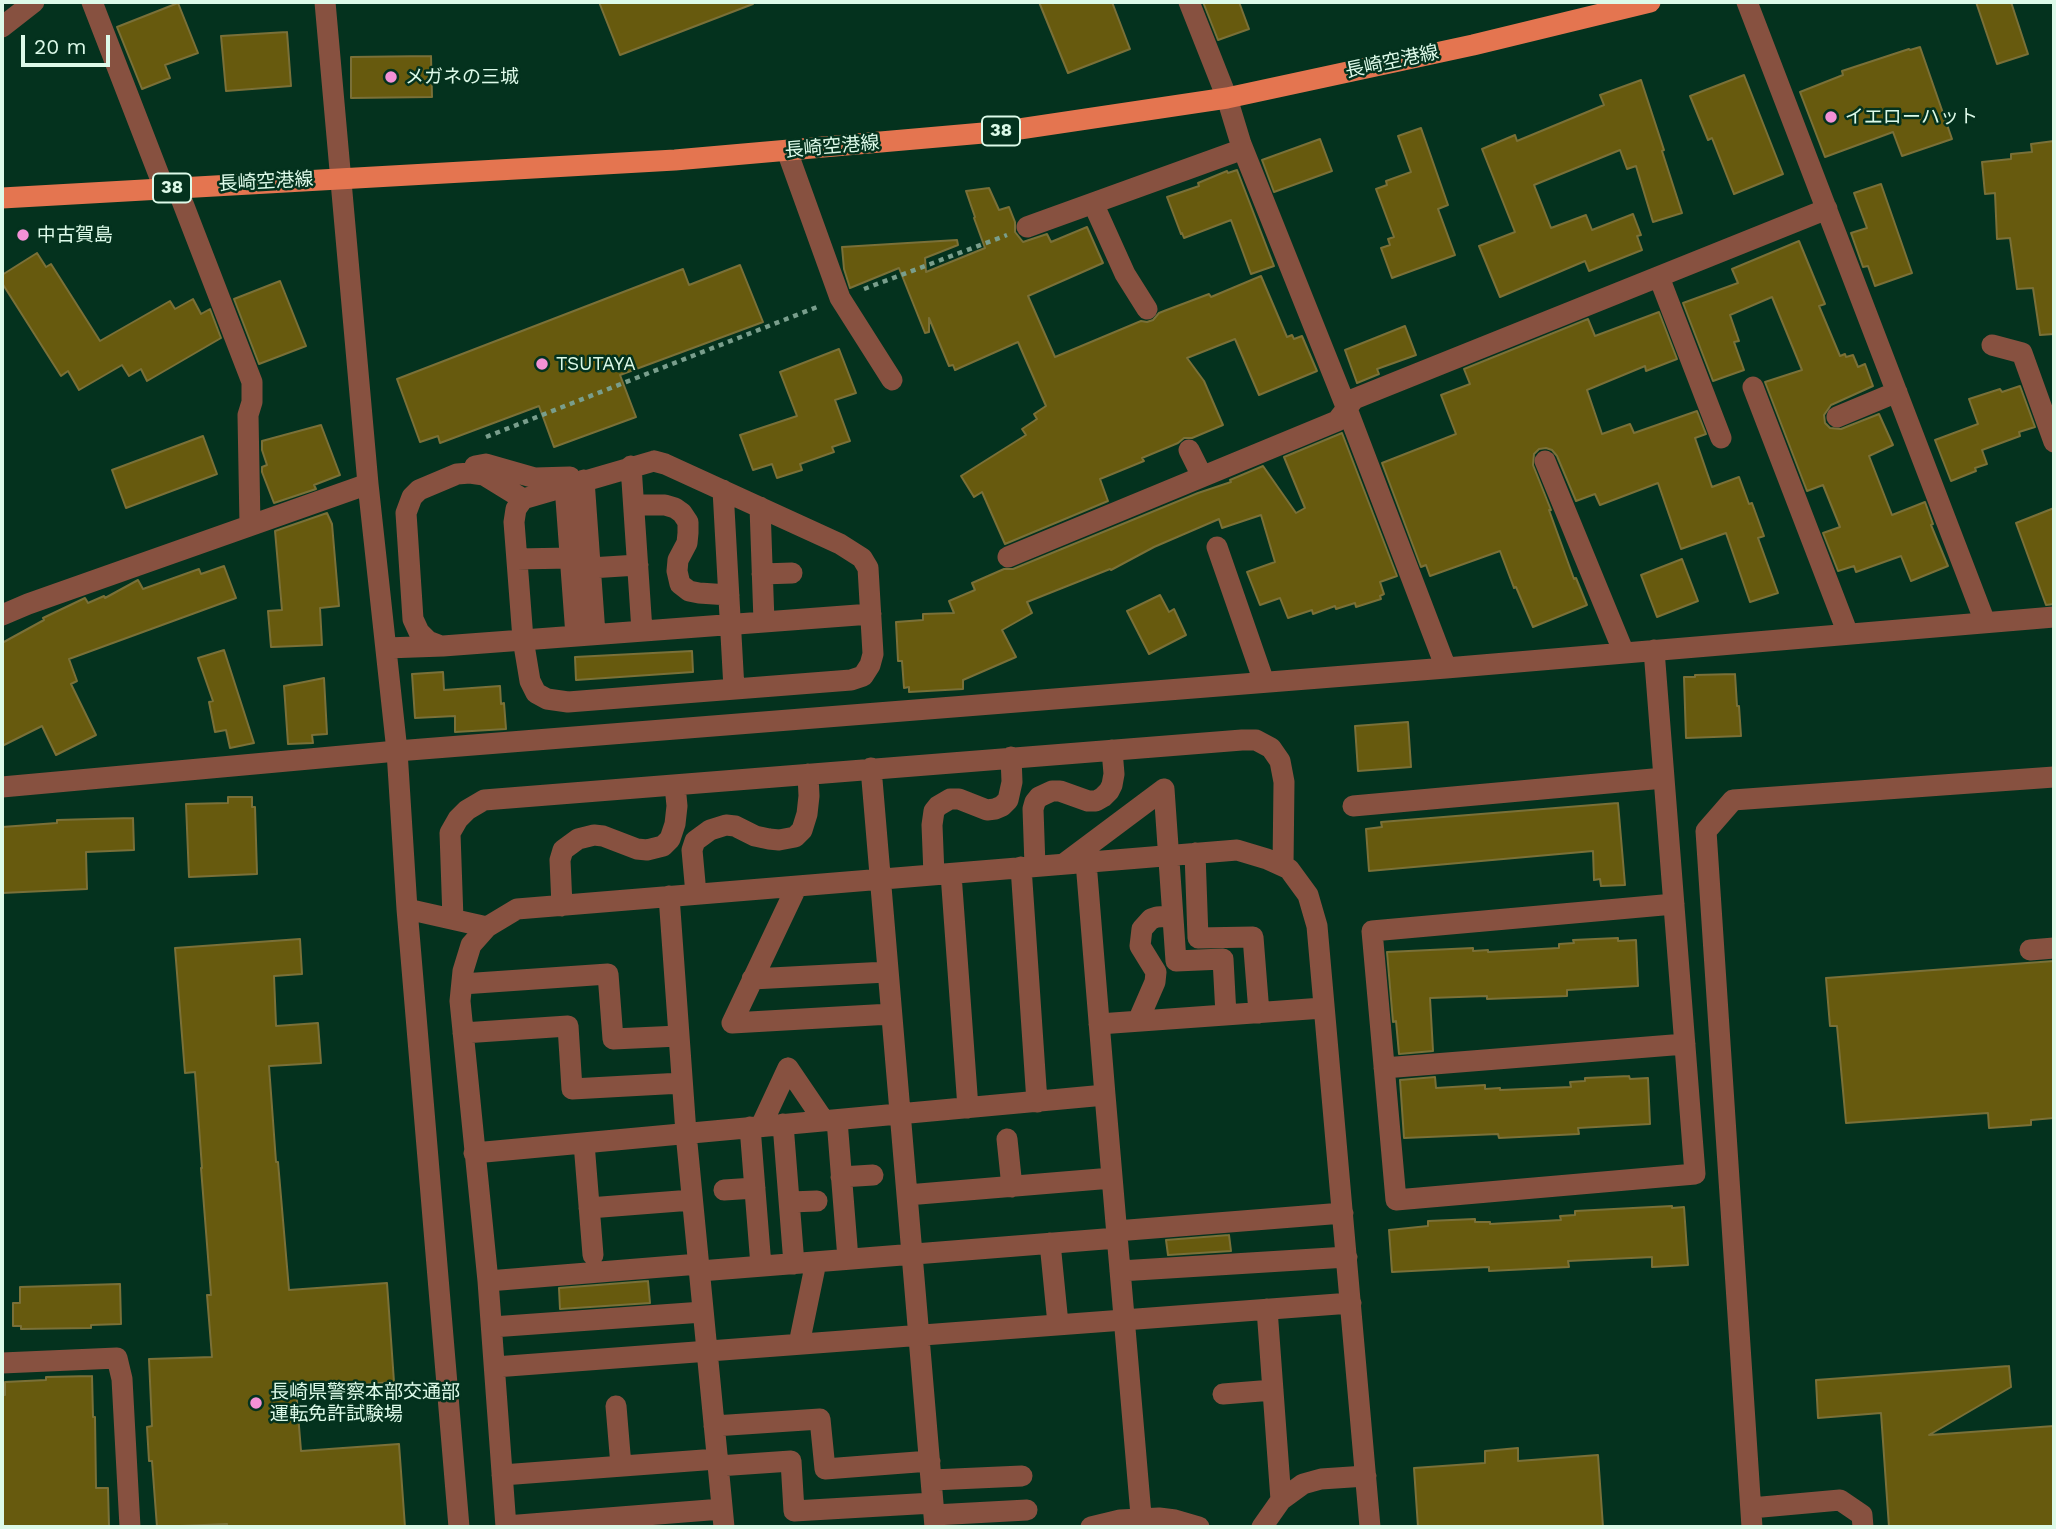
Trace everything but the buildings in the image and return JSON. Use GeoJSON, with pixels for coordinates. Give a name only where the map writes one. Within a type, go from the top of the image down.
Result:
{"type":"FeatureCollection","features":[{"type":"Feature","properties":{"kind":"main road","name":"長崎空港線"},"geometry":{"type":"LineString","coordinates":[[2,198],[675,160],[1006,131],[1227,98],[1473,45],[1650,2]]}},
{"type":"Feature","properties":{"kind":"street"},"geometry":{"type":"LineString","coordinates":[[2,27],[34,2]]}},
{"type":"Feature","properties":{"kind":"street"},"geometry":{"type":"LineString","coordinates":[[92,2],[252,382],[252,402],[248,415],[250,525]]}},
{"type":"Feature","properties":{"kind":"street"},"geometry":{"type":"LineString","coordinates":[[325,2],[368,484],[397,751],[407,909],[459,1527]]}},
{"type":"Feature","properties":{"kind":"street"},"geometry":{"type":"LineString","coordinates":[[1189,2],[1227,98],[1243,149],[1347,409],[1446,668]]}},
{"type":"Feature","properties":{"kind":"street"},"geometry":{"type":"LineString","coordinates":[[1747,2],[1985,622]]}},
{"type":"Feature","properties":{"kind":"street"},"geometry":{"type":"LineString","coordinates":[[1027,227],[1243,149]]}},
{"type":"Feature","properties":{"kind":"street"},"geometry":{"type":"LineString","coordinates":[[788,151],[840,298],[892,380]]}},
{"type":"Feature","properties":{"kind":"street"},"geometry":{"type":"LineString","coordinates":[[1093,203],[1125,274],[1147,309]]}},
{"type":"Feature","properties":{"kind":"street"},"geometry":{"type":"LineString","coordinates":[[1008,558],[1337,421],[1354,399],[1827,209]]}},
{"type":"Feature","properties":{"kind":"street"},"geometry":{"type":"LineString","coordinates":[[1659,277],[1721,438]]}},
{"type":"Feature","properties":{"kind":"street"},"geometry":{"type":"LineString","coordinates":[[1992,345],[2022,353],[2054,442]]}},
{"type":"Feature","properties":{"kind":"street"},"geometry":{"type":"LineString","coordinates":[[1753,387],[1848,634]]}},
{"type":"Feature","properties":{"kind":"street"},"geometry":{"type":"LineString","coordinates":[[1837,417],[1897,392]]}},
{"type":"Feature","properties":{"kind":"street"},"geometry":{"type":"LineString","coordinates":[[1189,450],[1202,477]]}},
{"type":"Feature","properties":{"kind":"street"},"geometry":{"type":"LineString","coordinates":[[654,461],[665,464],[840,544],[862,558],[868,568],[873,654],[863,676],[851,680],[568,702],[547,699],[536,693],[530,681],[523,639],[514,522],[516,509],[523,499],[631,466],[654,461]]}},
{"type":"Feature","properties":{"kind":"street"},"geometry":{"type":"LineString","coordinates":[[1545,461],[1624,653]]}},
{"type":"Feature","properties":{"kind":"street"},"geometry":{"type":"LineString","coordinates":[[443,646],[428,641],[419,632],[413,619],[406,513],[412,497],[419,490],[474,466],[486,464],[535,478],[584,480]]}},
{"type":"Feature","properties":{"kind":"street"},"geometry":{"type":"LineString","coordinates":[[631,466],[642,631]]}},
{"type":"Feature","properties":{"kind":"street"},"geometry":{"type":"LineString","coordinates":[[457,474],[470,472],[484,475],[523,499]]}},
{"type":"Feature","properties":{"kind":"street"},"geometry":{"type":"LineString","coordinates":[[584,480],[570,558],[586,635]]}},
{"type":"Feature","properties":{"kind":"street"},"geometry":{"type":"LineString","coordinates":[[584,480],[590,568],[586,635]]}},
{"type":"Feature","properties":{"kind":"street"},"geometry":{"type":"LineString","coordinates":[[2,615],[368,484]]}},
{"type":"Feature","properties":{"kind":"street"},"geometry":{"type":"LineString","coordinates":[[723,490],[734,689]]}},
{"type":"Feature","properties":{"kind":"street"},"geometry":{"type":"LineString","coordinates":[[634,505],[665,505],[682,513],[688,522],[688,533],[687,543],[678,560],[680,584],[689,591],[729,594]]}},
{"type":"Feature","properties":{"kind":"street"},"geometry":{"type":"LineString","coordinates":[[760,507],[764,622]]}},
{"type":"Feature","properties":{"kind":"street"},"geometry":{"type":"LineString","coordinates":[[1217,547],[1264,682]]}},
{"type":"Feature","properties":{"kind":"street"},"geometry":{"type":"LineString","coordinates":[[517,559],[570,558]]}},
{"type":"Feature","properties":{"kind":"street"},"geometry":{"type":"LineString","coordinates":[[590,568],[638,565]]}},
{"type":"Feature","properties":{"kind":"street"},"geometry":{"type":"LineString","coordinates":[[762,574],[792,573]]}},
{"type":"Feature","properties":{"kind":"street"},"geometry":{"type":"LineString","coordinates":[[386,648],[871,614]]}},
{"type":"Feature","properties":{"kind":"street"},"geometry":{"type":"LineString","coordinates":[[2,787],[397,751],[2054,617]]}},
{"type":"Feature","properties":{"kind":"street"},"geometry":{"type":"LineString","coordinates":[[1654,650],[1664,778],[1674,904],[1685,1044],[1695,1174],[1396,1199],[1372,931],[1674,904]]}},
{"type":"Feature","properties":{"kind":"street"},"geometry":{"type":"LineString","coordinates":[[453,919],[450,833],[467,810],[484,800],[1242,740],[1256,740],[1271,748],[1280,761],[1284,782],[1283,866]]}},
{"type":"Feature","properties":{"kind":"street"},"geometry":{"type":"LineString","coordinates":[[1037,1102],[1028,866],[1033,809],[1040,797],[1052,791],[1060,791],[1088,802],[1103,797],[1112,785],[1112,750]]}},
{"type":"Feature","properties":{"kind":"street"},"geometry":{"type":"LineString","coordinates":[[968,1108],[943,874],[932,825],[934,811],[950,799],[959,799],[986,810],[1002,806],[1008,800],[1012,782],[1011,758]]}},
{"type":"Feature","properties":{"kind":"street"},"geometry":{"type":"LineString","coordinates":[[871,768],[934,1515]]}},
{"type":"Feature","properties":{"kind":"street"},"geometry":{"type":"LineString","coordinates":[[696,894],[692,850],[695,841],[710,830],[726,825],[779,841],[795,836],[802,830],[807,814],[808,774]]}},
{"type":"Feature","properties":{"kind":"street"},"geometry":{"type":"LineString","coordinates":[[1863,1527],[1863,1515],[1840,1500],[1752,1518],[1706,831],[1733,800],[2054,777]]}},
{"type":"Feature","properties":{"kind":"street"},"geometry":{"type":"LineString","coordinates":[[1353,806],[1664,778]]}},
{"type":"Feature","properties":{"kind":"street"},"geometry":{"type":"LineString","coordinates":[[562,906],[560,860],[563,850],[578,839],[594,835],[603,835],[637,849],[647,850],[663,846],[670,839],[675,824],[675,785]]}},
{"type":"Feature","properties":{"kind":"street"},"geometry":{"type":"LineString","coordinates":[[1064,863],[1164,789],[1176,961],[1223,959],[1226,1015]]}},
{"type":"Feature","properties":{"kind":"street"},"geometry":{"type":"LineString","coordinates":[[669,896],[686,1133],[723,1518],[506,1527],[488,1280],[460,1002],[463,971],[471,945],[487,927],[517,909],[562,906],[669,896],[943,874],[1064,863],[1237,850],[1289,869],[1308,895],[1317,926],[1370,1527]]}},
{"type":"Feature","properties":{"kind":"street"},"geometry":{"type":"LineString","coordinates":[[1195,853],[1198,938],[1253,937],[1259,1013]]}},
{"type":"Feature","properties":{"kind":"street"},"geometry":{"type":"LineString","coordinates":[[1087,862],[1142,1523]]}},
{"type":"Feature","properties":{"kind":"street"},"geometry":{"type":"LineString","coordinates":[[797,886],[732,1023],[891,1014]]}},
{"type":"Feature","properties":{"kind":"street"},"geometry":{"type":"LineString","coordinates":[[407,909],[487,927]]}},
{"type":"Feature","properties":{"kind":"street"},"geometry":{"type":"LineString","coordinates":[[1138,1021],[1155,982],[1156,972],[1140,946],[1142,929],[1157,916],[1172,916]]}},
{"type":"Feature","properties":{"kind":"street"},"geometry":{"type":"LineString","coordinates":[[2030,950],[2054,948]]}},
{"type":"Feature","properties":{"kind":"street"},"geometry":{"type":"LineString","coordinates":[[752,979],[887,972]]}},
{"type":"Feature","properties":{"kind":"street"},"geometry":{"type":"LineString","coordinates":[[462,984],[608,974],[613,1039],[679,1035]]}},
{"type":"Feature","properties":{"kind":"street"},"geometry":{"type":"LineString","coordinates":[[1099,1024],[1324,1008]]}},
{"type":"Feature","properties":{"kind":"street"},"geometry":{"type":"LineString","coordinates":[[463,1032],[568,1026],[572,1089],[682,1083]]}},
{"type":"Feature","properties":{"kind":"street"},"geometry":{"type":"LineString","coordinates":[[1384,1068],[1685,1044]]}},
{"type":"Feature","properties":{"kind":"street"},"geometry":{"type":"LineString","coordinates":[[761,1266],[755,1188],[756,1127],[788,1068],[830,1120],[841,1177],[848,1259]]}},
{"type":"Feature","properties":{"kind":"street"},"geometry":{"type":"LineString","coordinates":[[474,1153],[1105,1095]]}},
{"type":"Feature","properties":{"kind":"street"},"geometry":{"type":"LineString","coordinates":[[783,1124],[794,1264]]}},
{"type":"Feature","properties":{"kind":"street"},"geometry":{"type":"LineString","coordinates":[[1007,1139],[1012,1187]]}},
{"type":"Feature","properties":{"kind":"street"},"geometry":{"type":"LineString","coordinates":[[584,1143],[593,1255]]}},
{"type":"Feature","properties":{"kind":"street"},"geometry":{"type":"LineString","coordinates":[[841,1177],[873,1175]]}},
{"type":"Feature","properties":{"kind":"street"},"geometry":{"type":"LineString","coordinates":[[906,1195],[1112,1178]]}},
{"type":"Feature","properties":{"kind":"street"},"geometry":{"type":"LineString","coordinates":[[724,1190],[755,1188]]}},
{"type":"Feature","properties":{"kind":"street"},"geometry":{"type":"LineString","coordinates":[[589,1208],[692,1199]]}},
{"type":"Feature","properties":{"kind":"street"},"geometry":{"type":"LineString","coordinates":[[790,1202],[817,1200]]}},
{"type":"Feature","properties":{"kind":"street"},"geometry":{"type":"LineString","coordinates":[[488,1280],[794,1264],[1050,1243],[1117,1234],[1343,1213]]}},
{"type":"Feature","properties":{"kind":"street"},"geometry":{"type":"LineString","coordinates":[[1050,1243],[1058,1324]]}},
{"type":"Feature","properties":{"kind":"street"},"geometry":{"type":"LineString","coordinates":[[1120,1271],[1347,1257]]}},
{"type":"Feature","properties":{"kind":"street"},"geometry":{"type":"LineString","coordinates":[[799,1344],[816,1262]]}},
{"type":"Feature","properties":{"kind":"street"},"geometry":{"type":"LineString","coordinates":[[495,1367],[1351,1303]]}},
{"type":"Feature","properties":{"kind":"street"},"geometry":{"type":"LineString","coordinates":[[1267,1309],[1281,1500]]}},
{"type":"Feature","properties":{"kind":"street"},"geometry":{"type":"LineString","coordinates":[[492,1327],[703,1312]]}},
{"type":"Feature","properties":{"kind":"street"},"geometry":{"type":"LineString","coordinates":[[2,1363],[117,1358],[122,1379],[130,1527]]}},
{"type":"Feature","properties":{"kind":"street"},"geometry":{"type":"LineString","coordinates":[[1223,1394],[1273,1390]]}},
{"type":"Feature","properties":{"kind":"street"},"geometry":{"type":"LineString","coordinates":[[616,1406],[621,1466]]}},
{"type":"Feature","properties":{"kind":"street"},"geometry":{"type":"LineString","coordinates":[[714,1426],[820,1419],[824,1469],[1021,1476]]}},
{"type":"Feature","properties":{"kind":"street"},"geometry":{"type":"LineString","coordinates":[[502,1475],[621,1466],[791,1461],[794,1511],[995,1519],[1027,1510]]}},
{"type":"Feature","properties":{"kind":"street"},"geometry":{"type":"LineString","coordinates":[[1262,1527],[1281,1500],[1304,1484],[1321,1479],[1366,1476]]}},
{"type":"Feature","properties":{"kind":"street"},"geometry":{"type":"LineString","coordinates":[[1091,1527],[1113,1521],[1142,1523],[1175,1520],[1199,1527]]}},
{"type":"Feature","properties":{"kind":"path"},"geometry":{"type":"LineString","coordinates":[[483,439],[1027,227]]}},
{"type":"Feature","properties":{"kind":"place","name":"メガネの三城"},"geometry":{"type":"Point","coordinates":[391,77]}},
{"type":"Feature","properties":{"kind":"place","name":"イエローハット"},"geometry":{"type":"Point","coordinates":[1831,117]}},
{"type":"Feature","properties":{"kind":"place","name":"中古賀島"},"geometry":{"type":"Point","coordinates":[23,235]}},
{"type":"Feature","properties":{"kind":"place","name":"TSUTAYA"},"geometry":{"type":"Point","coordinates":[542,364]}},
{"type":"Feature","properties":{"kind":"place","name":"長崎県警察本部交通部 運転免許試験場"},"geometry":{"type":"Point","coordinates":[256,1403]}}]}
